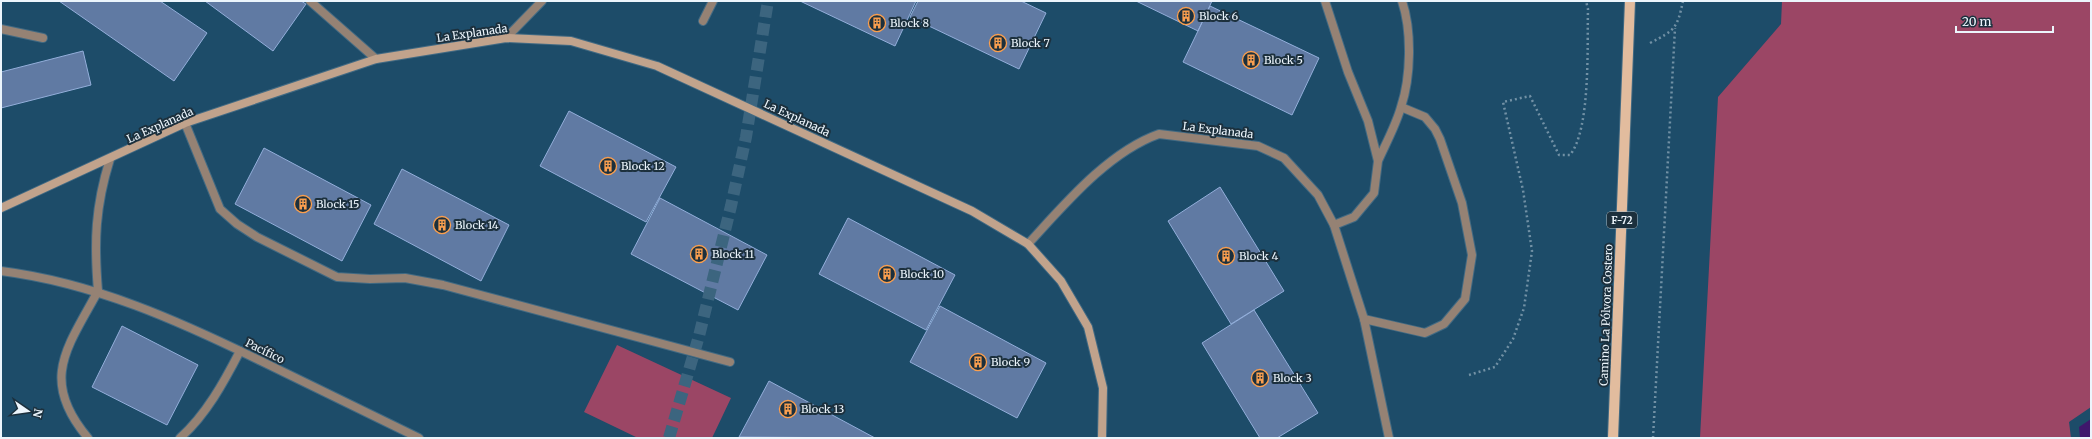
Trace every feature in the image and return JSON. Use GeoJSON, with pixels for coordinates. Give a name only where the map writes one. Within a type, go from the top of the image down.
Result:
{"type":"FeatureCollection","features":[{"type":"Feature","properties":{"kind":"main road","name":"Camino La Pólvora Costero"},"geometry":{"type":"LineString","coordinates":[[1613,438],[1630,1]]}},
{"type":"Feature","properties":{"kind":"street"},"geometry":{"type":"LineString","coordinates":[[310,1],[376,59]]}},
{"type":"Feature","properties":{"kind":"street"},"geometry":{"type":"LineString","coordinates":[[506,38],[542,1]]}},
{"type":"Feature","properties":{"kind":"street"},"geometry":{"type":"LineString","coordinates":[[703,20],[713,1]]}},
{"type":"Feature","properties":{"kind":"street"},"geometry":{"type":"LineString","coordinates":[[1325,1],[1348,72],[1368,121],[1378,161]]}},
{"type":"Feature","properties":{"kind":"street"},"geometry":{"type":"LineString","coordinates":[[1334,225],[1354,217],[1374,193],[1378,161],[1401,107],[1408,74],[1407,16],[1402,1]]}},
{"type":"Feature","properties":{"kind":"street"},"geometry":{"type":"LineString","coordinates":[[1,28],[43,38]]}},
{"type":"Feature","properties":{"kind":"street","name":"La Explanada"},"geometry":{"type":"LineString","coordinates":[[1,208],[110,159],[185,123],[376,59],[506,38],[571,41],[657,66],[972,211],[1028,244],[1061,281],[1088,327],[1103,388],[1102,438]]}},
{"type":"Feature","properties":{"kind":"street"},"geometry":{"type":"LineString","coordinates":[[1364,319],[1425,333],[1444,324],[1465,299],[1472,255],[1462,203],[1435,129],[1425,117],[1401,107]]}},
{"type":"Feature","properties":{"kind":"street"},"geometry":{"type":"LineString","coordinates":[[185,123],[220,209],[237,224],[257,237],[337,277],[370,279],[405,278],[443,285],[730,362]]}},
{"type":"Feature","properties":{"kind":"street","name":"La Explanada"},"geometry":{"type":"LineString","coordinates":[[1028,244],[1089,178],[1144,139],[1159,134],[1258,146],[1284,158],[1318,195],[1334,225],[1364,319],[1389,438]]}},
{"type":"Feature","properties":{"kind":"street"},"geometry":{"type":"LineString","coordinates":[[88,438],[74,421],[66,404],[60,375],[66,353],[78,327],[98,291],[95,253],[96,215],[101,188],[110,159]]}},
{"type":"Feature","properties":{"kind":"street","name":"Pacífico"},"geometry":{"type":"LineString","coordinates":[[1,271],[36,276],[98,291],[193,328],[419,438]]}},
{"type":"Feature","properties":{"kind":"street"},"geometry":{"type":"LineString","coordinates":[[180,438],[189,430],[211,402],[240,351]]}},
{"type":"Feature","properties":{"kind":"path"},"geometry":{"type":"LineString","coordinates":[[1469,375],[1495,367],[1513,339],[1524,308],[1532,251],[1523,190],[1503,102],[1530,96],[1558,155],[1570,155],[1577,146],[1586,96],[1588,9],[1586,1]]}},
{"type":"Feature","properties":{"kind":"path"},"geometry":{"type":"LineString","coordinates":[[1628,54],[1669,33],[1675,28],[1679,22],[1683,1]]}},
{"type":"Feature","properties":{"kind":"path"},"geometry":{"type":"LineString","coordinates":[[1653,438],[1675,28]]}},
{"type":"Feature","properties":{"kind":"shaded area"},"geometry":{"type":"Polygon","coordinates":[[[1782,1],[2091,1],[2091,407],[2069,422],[2071,438],[1700,438],[1718,97],[1781,24],[1782,1]]]}},
{"type":"Feature","properties":{"kind":"shaded area"},"geometry":{"type":"Polygon","coordinates":[[[617,345],[731,398],[712,438],[638,438],[584,412],[617,345]]]}},
{"type":"Feature","properties":{"kind":"shaded area"},"geometry":{"type":"Polygon","coordinates":[[[2091,419],[2091,438],[2080,438],[2079,427],[2091,419]]]}},
{"type":"Feature","properties":{"kind":"building"},"geometry":{"type":"Polygon","coordinates":[[[59,1],[160,1],[207,33],[174,81],[59,1]]]}},
{"type":"Feature","properties":{"kind":"building"},"geometry":{"type":"Polygon","coordinates":[[[205,1],[301,1],[306,4],[273,51],[205,1]]]}},
{"type":"Feature","properties":{"kind":"building","name":"Block 8"},"geometry":{"type":"Polygon","coordinates":[[[800,1],[916,1],[895,46],[800,1]]]}},
{"type":"Feature","properties":{"kind":"building","name":"Block 7"},"geometry":{"type":"Polygon","coordinates":[[[918,1],[1021,1],[1046,13],[1019,69],[910,17],[918,1]]]}},
{"type":"Feature","properties":{"kind":"building","name":"Block 6"},"geometry":{"type":"Polygon","coordinates":[[[1136,1],[1212,1],[1198,31],[1136,1]]]}},
{"type":"Feature","properties":{"kind":"building","name":"Block 5"},"geometry":{"type":"Polygon","coordinates":[[[1210,6],[1319,58],[1292,115],[1183,62],[1210,6]]]}},
{"type":"Feature","properties":{"kind":"building"},"geometry":{"type":"Polygon","coordinates":[[[83,51],[91,85],[1,108],[1,72],[83,51]]]}},
{"type":"Feature","properties":{"kind":"building","name":"Block 12"},"geometry":{"type":"Polygon","coordinates":[[[569,111],[676,167],[646,222],[540,166],[569,111]]]}},
{"type":"Feature","properties":{"kind":"building","name":"Block 15"},"geometry":{"type":"Polygon","coordinates":[[[264,148],[371,205],[342,261],[235,204],[264,148]]]}},
{"type":"Feature","properties":{"kind":"building","name":"Block 14"},"geometry":{"type":"Polygon","coordinates":[[[402,169],[509,225],[481,281],[374,224],[402,169]]]}},
{"type":"Feature","properties":{"kind":"building","name":"Block 4"},"geometry":{"type":"Polygon","coordinates":[[[1220,187],[1284,291],[1231,324],[1168,221],[1220,187]]]}},
{"type":"Feature","properties":{"kind":"building","name":"Block 11"},"geometry":{"type":"Polygon","coordinates":[[[660,198],[767,255],[738,310],[631,254],[660,198]]]}},
{"type":"Feature","properties":{"kind":"building","name":"Block 10"},"geometry":{"type":"Polygon","coordinates":[[[848,218],[955,275],[926,330],[819,274],[848,218]]]}},
{"type":"Feature","properties":{"kind":"building","name":"Block 9"},"geometry":{"type":"Polygon","coordinates":[[[940,306],[1046,363],[1017,418],[910,362],[940,306]]]}},
{"type":"Feature","properties":{"kind":"building","name":"Block 3"},"geometry":{"type":"Polygon","coordinates":[[[1254,310],[1318,413],[1277,438],[1260,438],[1202,343],[1254,310]]]}},
{"type":"Feature","properties":{"kind":"building"},"geometry":{"type":"Polygon","coordinates":[[[122,326],[198,365],[167,425],[92,387],[122,326]]]}},
{"type":"Feature","properties":{"kind":"building","name":"Block 13"},"geometry":{"type":"Polygon","coordinates":[[[769,381],[875,438],[739,437],[769,381]]]}},
{"type":"Feature","properties":{"kind":"tunnel"},"geometry":{"type":"LineString","coordinates":[[669,438],[699,336],[731,206],[746,137],[768,1]]}},
{"type":"Feature","properties":{"kind":"place","name":"Block 6"},"geometry":{"type":"Point","coordinates":[1186,16]}},
{"type":"Feature","properties":{"kind":"place","name":"Block 8"},"geometry":{"type":"Point","coordinates":[877,23]}},
{"type":"Feature","properties":{"kind":"place","name":"Block 7"},"geometry":{"type":"Point","coordinates":[998,43]}},
{"type":"Feature","properties":{"kind":"place","name":"Block 5"},"geometry":{"type":"Point","coordinates":[1251,60]}},
{"type":"Feature","properties":{"kind":"place","name":"Block 12"},"geometry":{"type":"Point","coordinates":[608,166]}},
{"type":"Feature","properties":{"kind":"place","name":"Block 15"},"geometry":{"type":"Point","coordinates":[303,204]}},
{"type":"Feature","properties":{"kind":"place","name":"Block 14"},"geometry":{"type":"Point","coordinates":[442,225]}},
{"type":"Feature","properties":{"kind":"place","name":"Block 11"},"geometry":{"type":"Point","coordinates":[699,254]}},
{"type":"Feature","properties":{"kind":"place","name":"Block 4"},"geometry":{"type":"Point","coordinates":[1226,256]}},
{"type":"Feature","properties":{"kind":"place","name":"Block 10"},"geometry":{"type":"Point","coordinates":[887,274]}},
{"type":"Feature","properties":{"kind":"place","name":"Block 9"},"geometry":{"type":"Point","coordinates":[978,362]}},
{"type":"Feature","properties":{"kind":"place","name":"Block 3"},"geometry":{"type":"Point","coordinates":[1260,378]}},
{"type":"Feature","properties":{"kind":"place","name":"Block 13"},"geometry":{"type":"Point","coordinates":[788,409]}}]}
